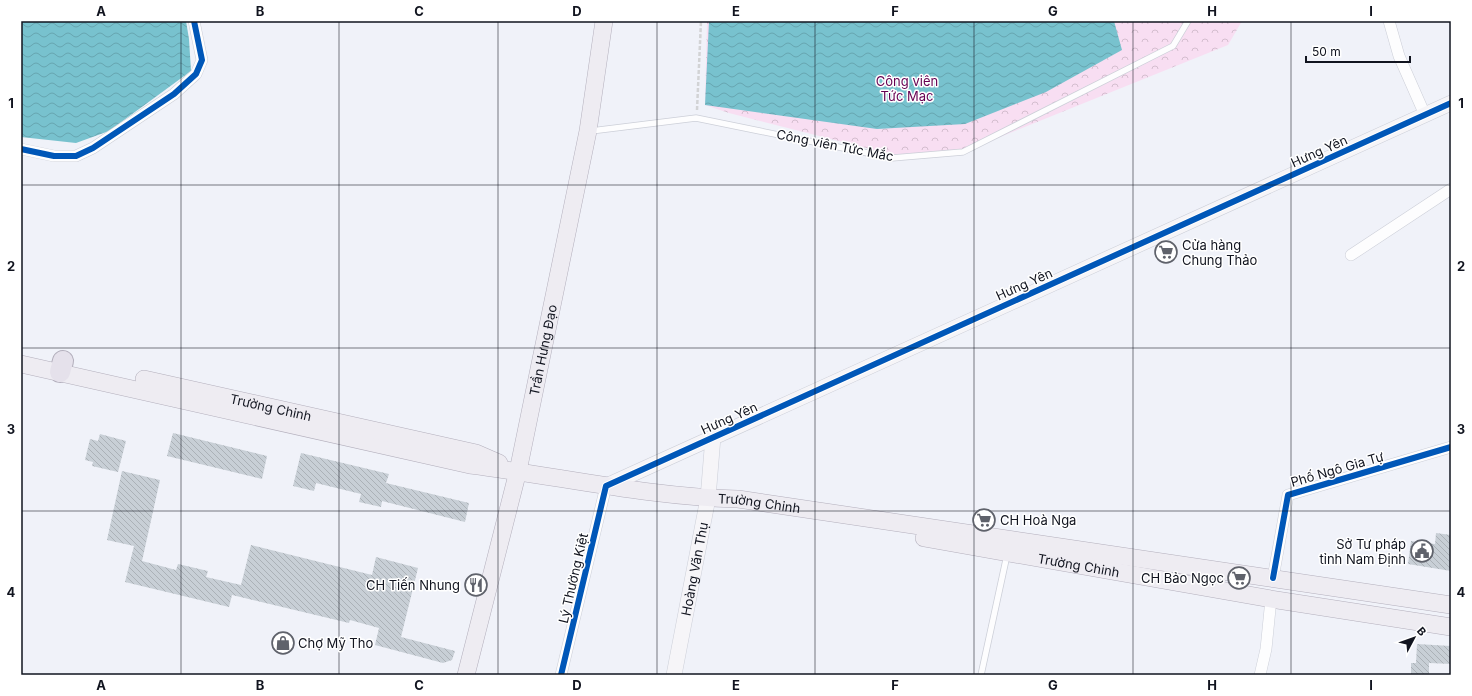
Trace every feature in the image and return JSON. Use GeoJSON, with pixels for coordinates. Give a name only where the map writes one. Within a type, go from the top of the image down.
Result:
{"type":"FeatureCollection","features":[{"type":"Feature","properties":{"kind":"main road","name":"Trần Hưng Đạo"},"geometry":{"type":"LineString","coordinates":[[466,675],[518,471],[588,131],[604,21]]}},
{"type":"Feature","properties":{"kind":"main road","name":"Trường Chinh"},"geometry":{"type":"LineString","coordinates":[[21,352],[61,367]]}},
{"type":"Feature","properties":{"kind":"main road","name":"Trường Chinh"},"geometry":{"type":"LineString","coordinates":[[21,364],[61,367],[476,453],[518,471],[606,486],[708,498],[738,499],[933,534],[1273,578],[1451,605]]}},
{"type":"Feature","properties":{"kind":"main road","name":"Trường Chinh"},"geometry":{"type":"LineString","coordinates":[[933,534],[1008,553],[1271,599],[1451,627]]}},
{"type":"Feature","properties":{"kind":"main road"},"geometry":{"type":"LineString","coordinates":[[1271,599],[1273,578]]}},
{"type":"Feature","properties":{"kind":"street"},"geometry":{"type":"LineString","coordinates":[[21,149],[54,156],[76,156],[93,148],[174,94],[196,74],[202,60],[194,21]]}},
{"type":"Feature","properties":{"kind":"street"},"geometry":{"type":"LineString","coordinates":[[1389,21],[1399,56],[1425,115]]}},
{"type":"Feature","properties":{"kind":"street","name":"Hưng Yên"},"geometry":{"type":"LineString","coordinates":[[606,486],[1451,103]]}},
{"type":"Feature","properties":{"kind":"street"},"geometry":{"type":"LineString","coordinates":[[1351,255],[1451,189]]}},
{"type":"Feature","properties":{"kind":"street","name":"Hoàng Văn Thụ"},"geometry":{"type":"LineString","coordinates":[[674,675],[708,498],[713,438]]}},
{"type":"Feature","properties":{"kind":"street","name":"Phố Ngô Gia Tự"},"geometry":{"type":"LineString","coordinates":[[1273,578],[1288,495],[1451,447]]}},
{"type":"Feature","properties":{"kind":"street","name":"Lý Thường Kiệt"},"geometry":{"type":"LineString","coordinates":[[561,675],[606,486]]}},
{"type":"Feature","properties":{"kind":"street"},"geometry":{"type":"LineString","coordinates":[[1260,675],[1266,649],[1271,599]]}},
{"type":"Feature","properties":{"kind":"lane","name":"Công viên Tức Mắc"},"geometry":{"type":"LineString","coordinates":[[588,131],[696,118],[892,158],[963,152],[1173,46],[1188,21]]}},
{"type":"Feature","properties":{"kind":"lane"},"geometry":{"type":"LineString","coordinates":[[981,675],[1008,553]]}},
{"type":"Feature","properties":{"kind":"path"},"geometry":{"type":"LineString","coordinates":[[696,118],[701,21]]}},
{"type":"Feature","properties":{"kind":"green space","name":"Công viên Tức Mạc"},"geometry":{"type":"Polygon","coordinates":[[[707,21],[1242,21],[1228,45],[963,152],[902,157],[729,113],[705,105],[707,21]]]}},
{"type":"Feature","properties":{"kind":"water"},"geometry":{"type":"Polygon","coordinates":[[[21,21],[186,21],[191,71],[109,131],[76,143],[21,137],[21,21]]]}},
{"type":"Feature","properties":{"kind":"water","name":"Công viên Tức Mạc"},"geometry":{"type":"Polygon","coordinates":[[[709,21],[1114,21],[1122,50],[1046,92],[965,124],[877,129],[705,105],[709,21]]]}},
{"type":"Feature","properties":{"kind":"building"},"geometry":{"type":"Polygon","coordinates":[[[173,433],[267,456],[262,479],[167,456],[173,433]]]}},
{"type":"Feature","properties":{"kind":"building"},"geometry":{"type":"Polygon","coordinates":[[[100,434],[126,441],[118,472],[92,466],[93,462],[85,460],[90,439],[98,441],[100,434]]]}},
{"type":"Feature","properties":{"kind":"building"},"geometry":{"type":"Polygon","coordinates":[[[301,453],[389,474],[386,483],[469,503],[465,522],[382,501],[381,507],[359,502],[361,494],[316,483],[314,491],[293,486],[301,453]]]}},
{"type":"Feature","properties":{"kind":"building"},"geometry":{"type":"Polygon","coordinates":[[[122,471],[160,480],[142,561],[176,570],[178,564],[208,571],[206,577],[241,585],[251,545],[372,575],[376,557],[418,568],[401,637],[455,651],[452,660],[443,663],[375,645],[379,628],[350,620],[349,623],[232,595],[229,607],[125,582],[134,546],[107,540],[122,471]]]}},
{"type":"Feature","properties":{"kind":"building"},"geometry":{"type":"Polygon","coordinates":[[[1436,533],[1451,535],[1451,571],[1408,564],[1411,541],[1435,544],[1436,533]]]}},
{"type":"Feature","properties":{"kind":"building"},"geometry":{"type":"Polygon","coordinates":[[[1417,644],[1451,646],[1451,664],[1429,663],[1429,675],[1411,675],[1411,663],[1416,663],[1417,644]]]}},
{"type":"Feature","properties":{"kind":"cycle path"},"geometry":{"type":"LineString","coordinates":[[21,149],[54,156],[76,156],[93,148],[174,94],[196,74],[202,60],[194,21]]}},
{"type":"Feature","properties":{"kind":"cycle path"},"geometry":{"type":"LineString","coordinates":[[561,675],[606,486],[1451,103]]}},
{"type":"Feature","properties":{"kind":"cycle path"},"geometry":{"type":"LineString","coordinates":[[1273,578],[1288,495],[1451,447]]}},
{"type":"Feature","properties":{"kind":"place","name":"Cửa hàng Chung Thảo"},"geometry":{"type":"Point","coordinates":[1166,252]}},
{"type":"Feature","properties":{"kind":"place","name":"CH Hoà Nga"},"geometry":{"type":"Point","coordinates":[984,520]}},
{"type":"Feature","properties":{"kind":"place","name":"Sở Tư pháp tỉnh Nam Định"},"geometry":{"type":"Point","coordinates":[1422,551]}},
{"type":"Feature","properties":{"kind":"place","name":"CH Bảo Ngọc"},"geometry":{"type":"Point","coordinates":[1239,578]}},
{"type":"Feature","properties":{"kind":"place","name":"CH Tiến Nhung"},"geometry":{"type":"Point","coordinates":[476,585]}},
{"type":"Feature","properties":{"kind":"place","name":"Chợ Mỹ Tho"},"geometry":{"type":"Point","coordinates":[283,643]}}]}
